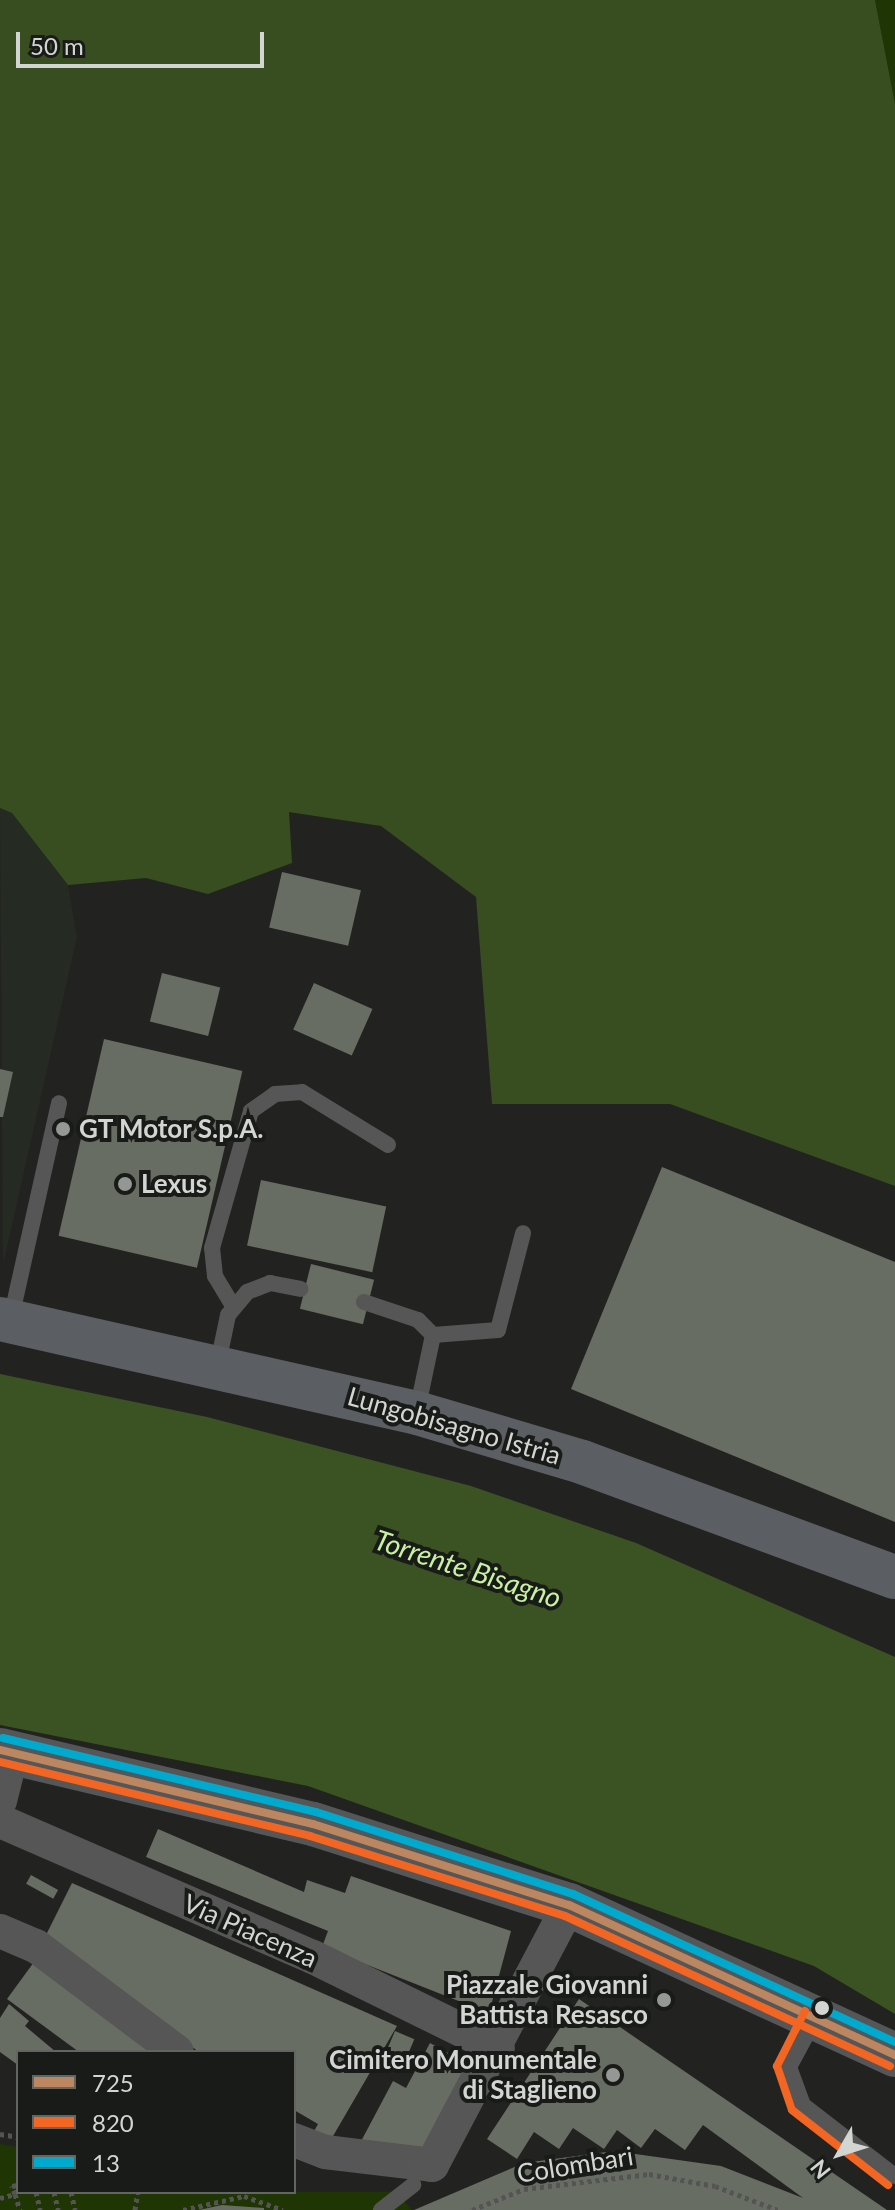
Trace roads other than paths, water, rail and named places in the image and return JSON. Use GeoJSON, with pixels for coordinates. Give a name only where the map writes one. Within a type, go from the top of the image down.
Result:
{"type":"FeatureCollection","features":[{"type":"Feature","properties":{"kind":"main road","name":"Lungobisagno Istria"},"geometry":{"type":"LineString","coordinates":[[6,1319],[218,1363],[417,1413],[582,1462],[894,1574]]}},
{"type":"Feature","properties":{"kind":"main road"},"geometry":{"type":"LineString","coordinates":[[6,1751],[313,1824],[569,1905],[895,2055]]}},
{"type":"Feature","properties":{"kind":"street"},"geometry":{"type":"LineString","coordinates":[[0,1801],[6,1751]]}},
{"type":"Feature","properties":{"kind":"street","name":"Via Piacenza"},"geometry":{"type":"LineString","coordinates":[[0,1821],[313,1957],[498,2048]]}},
{"type":"Feature","properties":{"kind":"street"},"geometry":{"type":"LineString","coordinates":[[296,2141],[325,2152],[422,2175],[498,2048],[569,1905]]}},
{"type":"Feature","properties":{"kind":"street"},"geometry":{"type":"LineString","coordinates":[[0,1931],[36,1946],[174,2050]]}},
{"type":"Feature","properties":{"kind":"lane"},"geometry":{"type":"LineString","coordinates":[[233,1306],[215,1276],[212,1248],[251,1111],[275,1094],[302,1092],[388,1145]]}},
{"type":"Feature","properties":{"kind":"lane"},"geometry":{"type":"LineString","coordinates":[[6,1319],[59,1103]]}},
{"type":"Feature","properties":{"kind":"lane"},"geometry":{"type":"LineString","coordinates":[[364,1302],[418,1320],[433,1335],[498,1330],[523,1233]]}},
{"type":"Feature","properties":{"kind":"lane"},"geometry":{"type":"LineString","coordinates":[[218,1363],[233,1306],[270,1283],[300,1289]]}},
{"type":"Feature","properties":{"kind":"lane"},"geometry":{"type":"LineString","coordinates":[[417,1413],[433,1335]]}},
{"type":"Feature","properties":{"kind":"lane"},"geometry":{"type":"LineString","coordinates":[[816,2017],[789,2067],[803,2105],[895,2176]]}},
{"type":"Feature","properties":{"kind":"lane"},"geometry":{"type":"LineString","coordinates":[[381,2210],[422,2175]]}},
{"type":"Feature","properties":{"kind":"water","name":"Torrente Bisagno"},"geometry":{"type":"Polygon","coordinates":[[[0,1374],[207,1417],[471,1486],[636,1543],[895,1657],[895,2014],[814,1966],[308,1786],[0,1725],[0,1374]]]}},
{"type":"Feature","properties":{"kind":"place","name":"GT Motor S.p.A."},"geometry":{"type":"Point","coordinates":[63,1129]}},
{"type":"Feature","properties":{"kind":"place","name":"Lexus"},"geometry":{"type":"Point","coordinates":[125,1184]}},
{"type":"Feature","properties":{"kind":"place","name":"Piazzale Giovanni Battista Resasco"},"geometry":{"type":"Point","coordinates":[664,2000]}},
{"type":"Feature","properties":{"kind":"place","name":"Cimitero Monumentale di Staglieno"},"geometry":{"type":"Point","coordinates":[613,2075]}}]}
